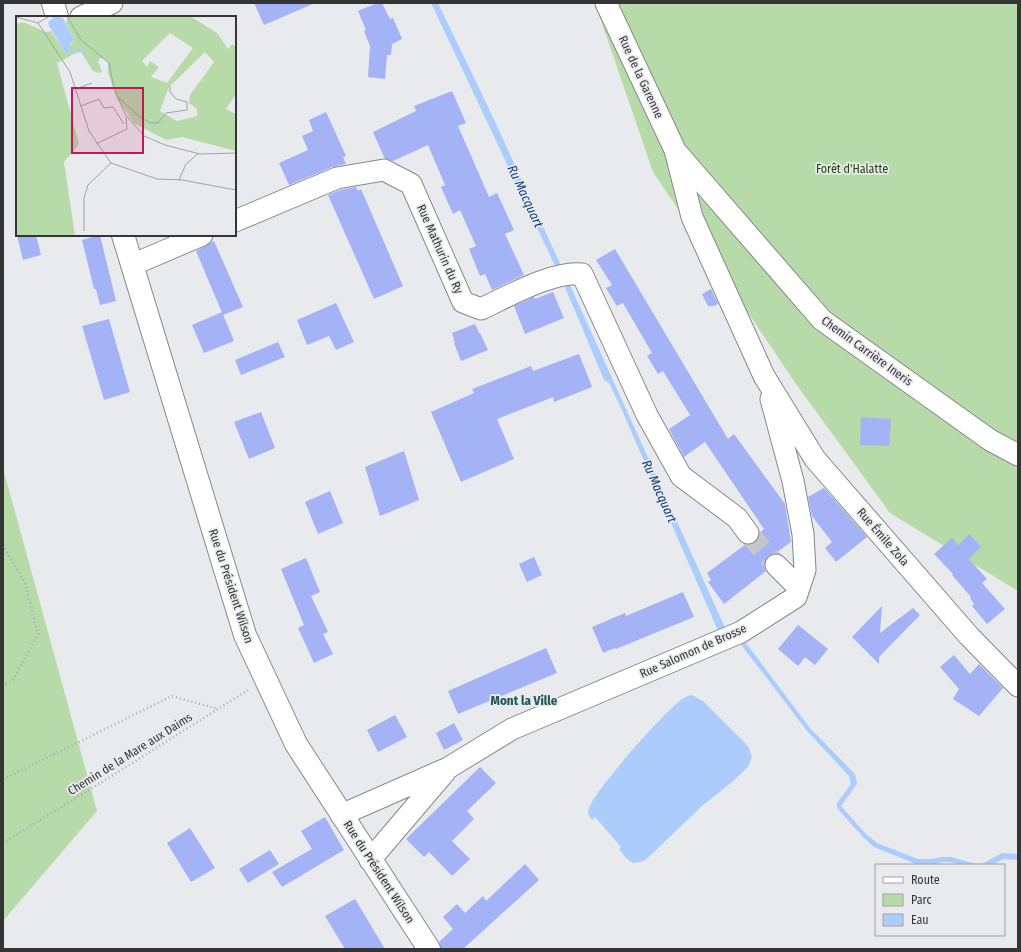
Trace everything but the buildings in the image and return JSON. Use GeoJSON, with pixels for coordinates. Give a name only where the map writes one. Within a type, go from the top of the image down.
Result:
{"type":"FeatureCollection","features":[{"type":"Feature","properties":{"kind":"street"},"geometry":{"type":"LineString","coordinates":[[53,3],[57,16]]}},
{"type":"Feature","properties":{"kind":"street"},"geometry":{"type":"LineString","coordinates":[[83,16],[112,3]]}},
{"type":"Feature","properties":{"kind":"street","name":"Rue de la Garenne"},"geometry":{"type":"LineString","coordinates":[[606,3],[675,150]]}},
{"type":"Feature","properties":{"kind":"street"},"geometry":{"type":"LineString","coordinates":[[675,150],[692,217],[764,376]]}},
{"type":"Feature","properties":{"kind":"street","name":"Chemin Carrière Ineris"},"geometry":{"type":"LineString","coordinates":[[675,150],[822,320],[990,440],[1018,454]]}},
{"type":"Feature","properties":{"kind":"street","name":"Rue Mathurin du Ry"},"geometry":{"type":"LineString","coordinates":[[236,221],[337,178],[384,170],[411,184],[463,302],[481,309],[546,279],[573,273],[582,274],[647,415],[681,476],[737,518],[748,533]]}},
{"type":"Feature","properties":{"kind":"street","name":"Rue du Président Wilson"},"geometry":{"type":"LineString","coordinates":[[123,236],[245,634],[296,744],[429,949]]}},
{"type":"Feature","properties":{"kind":"street"},"geometry":{"type":"LineString","coordinates":[[132,264],[200,236]]}},
{"type":"Feature","properties":{"kind":"street","name":"Rue Salomon de Brosse"},"geometry":{"type":"LineString","coordinates":[[341,815],[448,768],[512,729],[741,632],[796,597],[805,570],[803,534],[793,480],[764,376]]}},
{"type":"Feature","properties":{"kind":"street","name":"Rue Émile Zola"},"geometry":{"type":"LineString","coordinates":[[764,376],[815,459],[969,636],[1018,686]]}},
{"type":"Feature","properties":{"kind":"street"},"geometry":{"type":"LineString","coordinates":[[776,565],[799,588]]}},
{"type":"Feature","properties":{"kind":"street","name":"Rue Salomon de Brosse"},"geometry":{"type":"LineString","coordinates":[[370,860],[448,768]]}},
{"type":"Feature","properties":{"kind":"path"},"geometry":{"type":"LineString","coordinates":[[3,544],[25,583],[38,634],[13,680],[3,685]]}},
{"type":"Feature","properties":{"kind":"path","name":"Chemin de la Mare aux Daims"},"geometry":{"type":"LineString","coordinates":[[3,843],[265,679]]}},
{"type":"Feature","properties":{"kind":"path"},"geometry":{"type":"LineString","coordinates":[[3,778],[12,776],[172,696],[218,709]]}},
{"type":"Feature","properties":{"kind":"green space","name":"Forêt d'Halatte"},"geometry":{"type":"Polygon","coordinates":[[[595,3],[1018,3],[1018,591],[890,513],[796,384],[653,172],[595,3]]]}},
{"type":"Feature","properties":{"kind":"green space"},"geometry":{"type":"Polygon","coordinates":[[[3,468],[97,811],[3,921],[3,468]]]}},
{"type":"Feature","properties":{"kind":"water","name":"Ru Macquart"},"geometry":{"type":"Polygon","coordinates":[[[431,3],[438,3],[491,113],[727,632],[719,633],[621,408],[609,383],[604,380],[565,287],[431,3]]]}},
{"type":"Feature","properties":{"kind":"water"},"geometry":{"type":"Polygon","coordinates":[[[743,639],[810,728],[855,774],[857,784],[841,806],[867,835],[877,843],[918,859],[951,857],[976,864],[942,862],[936,864],[916,864],[874,847],[863,837],[837,808],[837,803],[851,784],[849,776],[807,731],[739,642],[743,639]]]}},
{"type":"Feature","properties":{"kind":"water"},"geometry":{"type":"Polygon","coordinates":[[[692,695],[703,701],[743,741],[749,748],[752,757],[748,767],[731,783],[702,806],[653,853],[644,861],[633,863],[626,858],[619,849],[621,847],[595,817],[592,820],[588,811],[601,788],[645,736],[672,707],[682,699],[692,695]]]}},
{"type":"Feature","properties":{"kind":"water"},"geometry":{"type":"Polygon","coordinates":[[[1002,853],[1018,854],[1018,860],[1003,859],[995,864],[982,864],[1002,853]]]}},
{"type":"Feature","properties":{"kind":"tunnel"},"geometry":{"type":"LineString","coordinates":[[748,533],[776,565]]}},
{"type":"Feature","properties":{"kind":"district","name":"Mont la Ville"},"geometry":{"type":"Point","coordinates":[524,700]}}]}
